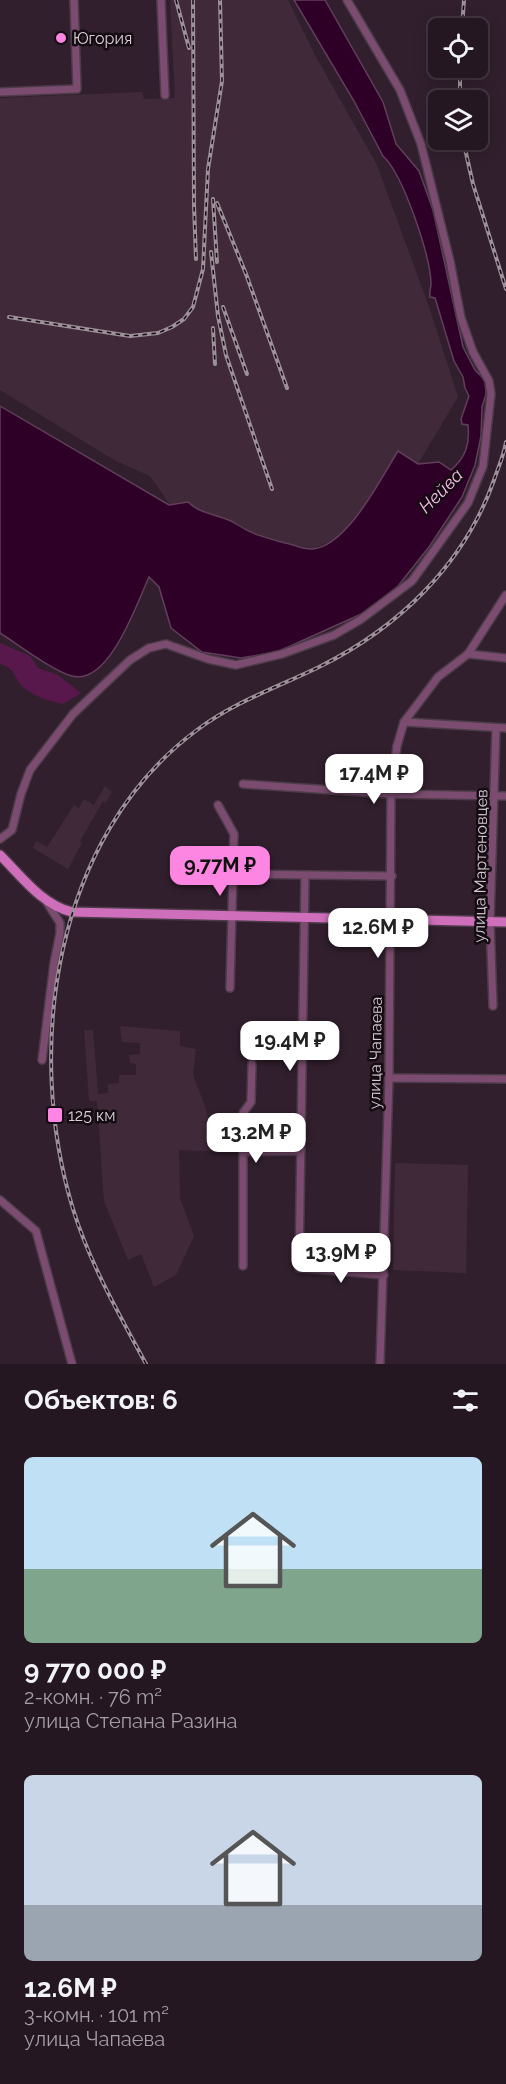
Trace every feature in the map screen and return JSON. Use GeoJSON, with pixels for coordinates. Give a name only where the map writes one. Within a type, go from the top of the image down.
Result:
{"type":"FeatureCollection","features":[{"type":"Feature","properties":{"kind":"main road"},"geometry":{"type":"LineString","coordinates":[[0,855],[45,899],[59,909],[72,912],[506,922]]}},
{"type":"Feature","properties":{"kind":"street"},"geometry":{"type":"LineString","coordinates":[[0,92],[77,88],[74,0]]}},
{"type":"Feature","properties":{"kind":"street"},"geometry":{"type":"LineString","coordinates":[[161,0],[165,95]]}},
{"type":"Feature","properties":{"kind":"street"},"geometry":{"type":"LineString","coordinates":[[0,839],[12,830],[30,770],[73,714],[130,660],[149,648],[166,644],[208,659],[236,665],[282,654],[334,634],[360,620],[412,581],[440,546],[472,494],[483,466],[491,394],[489,381],[473,352],[461,318],[442,226],[421,144],[400,90],[347,0]]}},
{"type":"Feature","properties":{"kind":"street","name":"улица Чапаева"},"geometry":{"type":"LineString","coordinates":[[380,1364],[384,1275],[392,876],[391,794],[397,746],[404,722],[438,678],[468,654],[505,598]]}},
{"type":"Feature","properties":{"kind":"street"},"geometry":{"type":"LineString","coordinates":[[468,654],[506,658]]}},
{"type":"Feature","properties":{"kind":"street"},"geometry":{"type":"LineString","coordinates":[[404,722],[506,728]]}},
{"type":"Feature","properties":{"kind":"street","name":"улица Мартеновцев"},"geometry":{"type":"LineString","coordinates":[[493,1006],[490,921],[496,728]]}},
{"type":"Feature","properties":{"kind":"street"},"geometry":{"type":"LineString","coordinates":[[243,784],[391,794],[506,796]]}},
{"type":"Feature","properties":{"kind":"street"},"geometry":{"type":"LineString","coordinates":[[218,805],[234,834],[230,988]]}},
{"type":"Feature","properties":{"kind":"street"},"geometry":{"type":"LineString","coordinates":[[233,874],[392,876]]}},
{"type":"Feature","properties":{"kind":"street"},"geometry":{"type":"LineString","coordinates":[[305,876],[299,1268],[384,1275]]}},
{"type":"Feature","properties":{"kind":"street"},"geometry":{"type":"LineString","coordinates":[[42,1060],[60,933],[60,923],[45,899]]}},
{"type":"Feature","properties":{"kind":"street"},"geometry":{"type":"LineString","coordinates":[[243,1266],[243,1113],[251,1102],[252,1064]]}},
{"type":"Feature","properties":{"kind":"street"},"geometry":{"type":"LineString","coordinates":[[388,1078],[506,1079]]}},
{"type":"Feature","properties":{"kind":"street"},"geometry":{"type":"LineString","coordinates":[[243,1152],[301,1151]]}},
{"type":"Feature","properties":{"kind":"street"},"geometry":{"type":"LineString","coordinates":[[0,1200],[36,1231],[72,1364]]}},
{"type":"Feature","properties":{"kind":"shaded area"},"geometry":{"type":"Polygon","coordinates":[[[170,0],[288,0],[315,55],[377,165],[429,307],[458,397],[418,464],[398,452],[366,504],[339,538],[312,549],[246,532],[237,523],[195,509],[188,502],[170,505],[150,476],[114,460],[0,390],[0,98],[142,92],[144,99],[175,98],[170,0]]]}},
{"type":"Feature","properties":{"kind":"shaded area"},"geometry":{"type":"Polygon","coordinates":[[[0,643],[30,656],[38,668],[58,675],[81,693],[63,704],[32,693],[23,687],[8,667],[0,664],[0,643]]]}},
{"type":"Feature","properties":{"kind":"shaded area"},"geometry":{"type":"Polygon","coordinates":[[[105,786],[112,792],[106,803],[103,801],[80,841],[82,843],[68,869],[33,848],[36,841],[47,847],[74,805],[79,808],[84,799],[94,805],[105,786]]]}},
{"type":"Feature","properties":{"kind":"shaded area"},"geometry":{"type":"Polygon","coordinates":[[[120,1026],[180,1031],[180,1046],[196,1049],[193,1075],[206,1109],[213,1141],[227,1142],[227,1152],[179,1150],[180,1198],[194,1236],[176,1275],[154,1287],[141,1254],[128,1260],[104,1201],[97,1101],[89,1101],[84,1030],[93,1030],[98,1094],[108,1093],[108,1084],[119,1083],[119,1075],[136,1075],[136,1064],[130,1063],[129,1055],[140,1054],[140,1043],[122,1042],[120,1026]]]}},
{"type":"Feature","properties":{"kind":"shaded area"},"geometry":{"type":"Polygon","coordinates":[[[395,1163],[468,1165],[466,1273],[393,1270],[395,1163]]]}},
{"type":"Feature","properties":{"kind":"water","name":"Нейва"},"geometry":{"type":"Polygon","coordinates":[[[294,0],[325,0],[383,102],[396,144],[419,171],[433,210],[463,347],[475,370],[485,380],[486,394],[482,407],[481,436],[475,465],[462,497],[429,547],[398,586],[368,611],[277,652],[241,658],[202,652],[171,628],[159,587],[149,577],[120,640],[109,656],[98,668],[85,676],[72,676],[46,663],[0,633],[0,406],[169,505],[188,502],[200,510],[232,521],[255,534],[309,549],[325,545],[338,537],[350,524],[373,493],[398,451],[418,464],[439,462],[451,470],[466,450],[468,425],[462,424],[461,419],[469,396],[463,377],[454,361],[435,298],[430,297],[431,283],[426,254],[407,197],[391,165],[383,156],[354,101],[294,0]]]}},
{"type":"Feature","properties":{"kind":"railway"},"geometry":{"type":"LineString","coordinates":[[176,0],[189,48]]}},
{"type":"Feature","properties":{"kind":"railway"},"geometry":{"type":"LineString","coordinates":[[193,0],[196,259]]}},
{"type":"Feature","properties":{"kind":"railway"},"geometry":{"type":"LineString","coordinates":[[9,317],[130,336],[158,333],[172,327],[184,319],[193,307],[203,269],[208,169],[222,81],[220,0]]}},
{"type":"Feature","properties":{"kind":"railway"},"geometry":{"type":"LineString","coordinates":[[463,18],[464,0]]}},
{"type":"Feature","properties":{"kind":"railway"},"geometry":{"type":"LineString","coordinates":[[460,78],[460,90]]}},
{"type":"Feature","properties":{"kind":"railway"},"geometry":{"type":"LineString","coordinates":[[465,150],[473,184],[506,289]]}},
{"type":"Feature","properties":{"kind":"railway"},"geometry":{"type":"LineString","coordinates":[[213,199],[217,262]]}},
{"type":"Feature","properties":{"kind":"railway"},"geometry":{"type":"LineString","coordinates":[[217,203],[246,274],[287,388]]}},
{"type":"Feature","properties":{"kind":"railway"},"geometry":{"type":"LineString","coordinates":[[211,252],[218,316],[226,355],[272,489]]}},
{"type":"Feature","properties":{"kind":"railway"},"geometry":{"type":"LineString","coordinates":[[223,307],[247,374]]}},
{"type":"Feature","properties":{"kind":"railway"},"geometry":{"type":"LineString","coordinates":[[213,328],[215,364]]}},
{"type":"Feature","properties":{"kind":"railway"},"geometry":{"type":"LineString","coordinates":[[146,1364],[88,1249],[73,1209],[58,1147],[52,1081],[53,1015],[63,949],[82,886],[110,827],[149,774],[197,730],[241,703],[348,651],[401,613],[425,591],[465,540],[481,511],[506,442]]}},
{"type":"Feature","properties":{"kind":"place","name":"Югория"},"geometry":{"type":"Point","coordinates":[61,38]}},
{"type":"Feature","properties":{"kind":"place","name":"125 км"},"geometry":{"type":"Point","coordinates":[55,1115]}}]}
